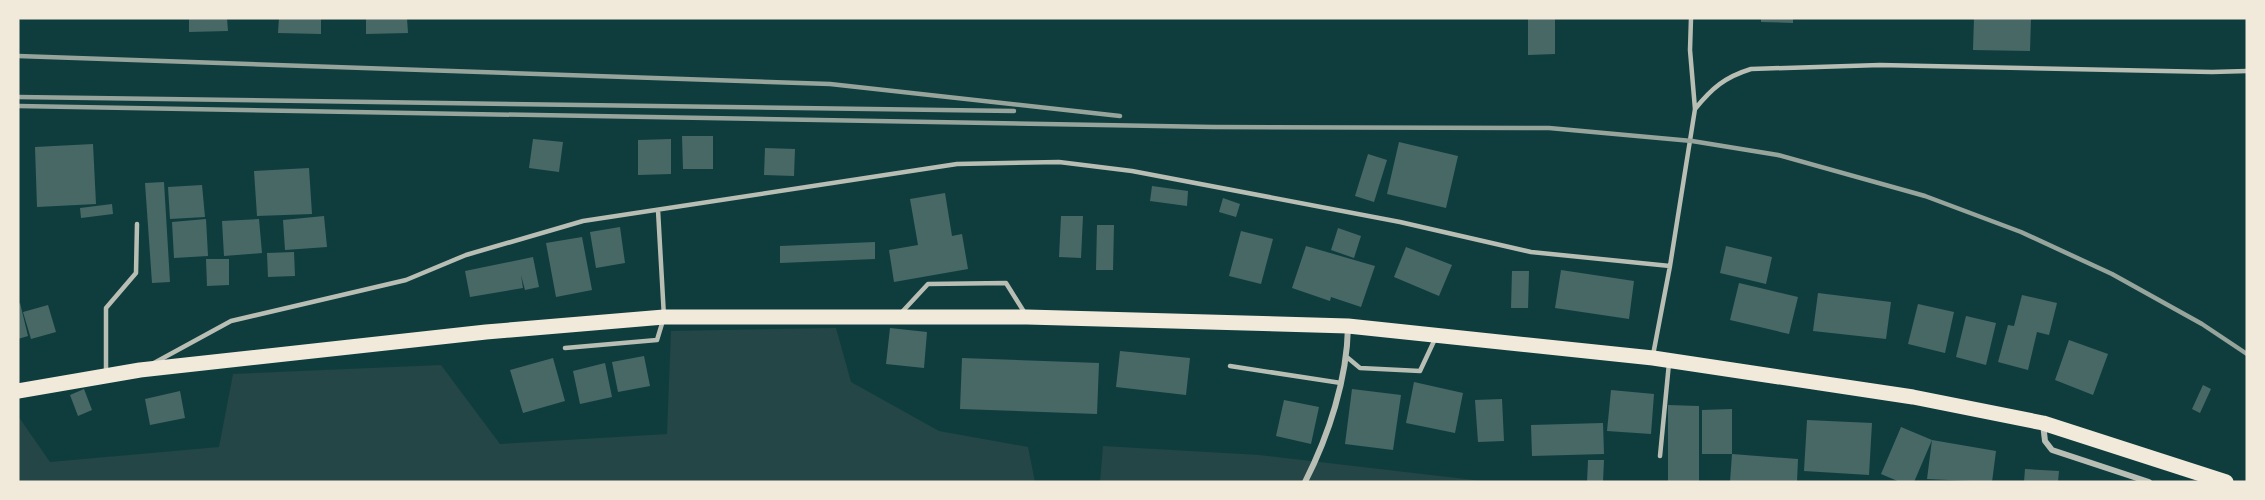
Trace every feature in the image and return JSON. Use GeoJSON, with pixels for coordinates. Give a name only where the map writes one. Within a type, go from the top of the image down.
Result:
{"type":"FeatureCollection","features":[{"type":"Feature","properties":{"kind":"main road"},"geometry":{"type":"LineString","coordinates":[[18,391],[140,370],[486,332],[664,317],[899,315],[1348,326],[1669,360],[1913,397],[2043,423],[2226,482]]}},
{"type":"Feature","properties":{"kind":"street"},"geometry":{"type":"LineString","coordinates":[[1305,482],[1319,456],[1348,358],[1348,326]]}},
{"type":"Feature","properties":{"kind":"street"},"geometry":{"type":"LineString","coordinates":[[2043,423],[2045,441],[2052,450],[2149,482]]}},
{"type":"Feature","properties":{"kind":"lane"},"geometry":{"type":"LineString","coordinates":[[1653,358],[1695,109],[1690,50],[1691,18]]}},
{"type":"Feature","properties":{"kind":"lane"},"geometry":{"type":"LineString","coordinates":[[1695,109],[1713,87],[1731,75],[1751,69],[1880,65],[2247,71]]}},
{"type":"Feature","properties":{"kind":"lane"},"geometry":{"type":"LineString","coordinates":[[140,370],[231,321],[406,280],[466,255],[583,221],[957,164],[1059,162],[1132,171],[1400,222],[1531,252],[1670,266]]}},
{"type":"Feature","properties":{"kind":"lane"},"geometry":{"type":"LineString","coordinates":[[565,348],[657,340],[664,317],[658,210]]}},
{"type":"Feature","properties":{"kind":"lane"},"geometry":{"type":"LineString","coordinates":[[106,377],[106,308],[136,273],[137,224]]}},
{"type":"Feature","properties":{"kind":"lane"},"geometry":{"type":"LineString","coordinates":[[899,315],[928,284],[1006,283],[1027,317]]}},
{"type":"Feature","properties":{"kind":"lane"},"geometry":{"type":"LineString","coordinates":[[1348,358],[1360,368],[1420,371],[1438,334]]}},
{"type":"Feature","properties":{"kind":"lane"},"geometry":{"type":"LineString","coordinates":[[1660,456],[1669,360]]}},
{"type":"Feature","properties":{"kind":"lane"},"geometry":{"type":"LineString","coordinates":[[1230,366],[1341,383]]}},
{"type":"Feature","properties":{"kind":"shaded area"},"geometry":{"type":"Polygon","coordinates":[[[836,328],[851,382],[939,431],[1028,447],[1035,482],[18,482],[18,416],[50,462],[219,447],[233,374],[441,365],[500,444],[667,434],[671,331],[836,328]]]}},
{"type":"Feature","properties":{"kind":"shaded area"},"geometry":{"type":"Polygon","coordinates":[[[1103,446],[1259,455],[1491,482],[1100,482],[1103,446]]]}},
{"type":"Feature","properties":{"kind":"building"},"geometry":{"type":"Polygon","coordinates":[[[189,18],[227,18],[228,31],[189,32],[189,18]]]}},
{"type":"Feature","properties":{"kind":"building"},"geometry":{"type":"Polygon","coordinates":[[[279,18],[321,18],[321,34],[278,33],[279,18]]]}},
{"type":"Feature","properties":{"kind":"building"},"geometry":{"type":"Polygon","coordinates":[[[366,18],[407,18],[408,33],[366,34],[366,18]]]}},
{"type":"Feature","properties":{"kind":"building"},"geometry":{"type":"Polygon","coordinates":[[[1528,18],[1555,18],[1555,54],[1528,55],[1528,18]]]}},
{"type":"Feature","properties":{"kind":"building"},"geometry":{"type":"Polygon","coordinates":[[[1761,18],[1793,18],[1793,23],[1761,22],[1761,18]]]}},
{"type":"Feature","properties":{"kind":"building"},"geometry":{"type":"Polygon","coordinates":[[[1974,18],[2031,18],[2030,51],[1973,50],[1974,18]]]}},
{"type":"Feature","properties":{"kind":"building"},"geometry":{"type":"Polygon","coordinates":[[[682,136],[713,136],[713,169],[683,169],[682,136]]]}},
{"type":"Feature","properties":{"kind":"building"},"geometry":{"type":"Polygon","coordinates":[[[533,139],[563,142],[559,172],[529,168],[533,139]]]}},
{"type":"Feature","properties":{"kind":"building"},"geometry":{"type":"Polygon","coordinates":[[[671,139],[671,174],[638,175],[638,140],[671,139]]]}},
{"type":"Feature","properties":{"kind":"building"},"geometry":{"type":"Polygon","coordinates":[[[1399,142],[1458,156],[1446,208],[1387,194],[1399,142]]]}},
{"type":"Feature","properties":{"kind":"building"},"geometry":{"type":"Polygon","coordinates":[[[93,144],[96,204],[37,207],[35,147],[93,144]]]}},
{"type":"Feature","properties":{"kind":"building"},"geometry":{"type":"Polygon","coordinates":[[[765,148],[795,149],[794,176],[764,175],[765,148]]]}},
{"type":"Feature","properties":{"kind":"building"},"geometry":{"type":"Polygon","coordinates":[[[1368,154],[1387,160],[1374,202],[1355,196],[1368,154]]]}},
{"type":"Feature","properties":{"kind":"building"},"geometry":{"type":"Polygon","coordinates":[[[309,168],[312,214],[257,216],[254,171],[309,168]]]}},
{"type":"Feature","properties":{"kind":"building"},"geometry":{"type":"Polygon","coordinates":[[[164,182],[170,282],[152,283],[145,183],[164,182]]]}},
{"type":"Feature","properties":{"kind":"building"},"geometry":{"type":"Polygon","coordinates":[[[202,185],[205,217],[170,219],[168,187],[202,185]]]}},
{"type":"Feature","properties":{"kind":"building"},"geometry":{"type":"Polygon","coordinates":[[[1152,186],[1188,191],[1187,206],[1150,201],[1152,186]]]}},
{"type":"Feature","properties":{"kind":"building"},"geometry":{"type":"Polygon","coordinates":[[[945,193],[952,236],[962,234],[968,269],[894,282],[889,250],[918,245],[910,199],[945,193]]]}},
{"type":"Feature","properties":{"kind":"building"},"geometry":{"type":"Polygon","coordinates":[[[1223,198],[1240,204],[1236,217],[1219,212],[1223,198]]]}},
{"type":"Feature","properties":{"kind":"building"},"geometry":{"type":"Polygon","coordinates":[[[112,204],[113,214],[81,218],[80,208],[112,204]]]}},
{"type":"Feature","properties":{"kind":"building"},"geometry":{"type":"Polygon","coordinates":[[[324,216],[327,247],[285,250],[283,220],[324,216]]]}},
{"type":"Feature","properties":{"kind":"building"},"geometry":{"type":"Polygon","coordinates":[[[1061,216],[1083,216],[1081,258],[1059,257],[1061,216]]]}},
{"type":"Feature","properties":{"kind":"building"},"geometry":{"type":"Polygon","coordinates":[[[206,219],[208,256],[174,258],[172,222],[206,219]]]}},
{"type":"Feature","properties":{"kind":"building"},"geometry":{"type":"Polygon","coordinates":[[[259,219],[262,253],[224,256],[222,221],[259,219]]]}},
{"type":"Feature","properties":{"kind":"building"},"geometry":{"type":"Polygon","coordinates":[[[1097,225],[1114,225],[1113,270],[1096,270],[1097,225]]]}},
{"type":"Feature","properties":{"kind":"building"},"geometry":{"type":"Polygon","coordinates":[[[620,227],[625,263],[596,268],[590,232],[620,227]]]}},
{"type":"Feature","properties":{"kind":"building"},"geometry":{"type":"Polygon","coordinates":[[[1338,228],[1361,236],[1354,258],[1331,250],[1338,228]]]}},
{"type":"Feature","properties":{"kind":"building"},"geometry":{"type":"Polygon","coordinates":[[[1241,231],[1273,239],[1261,284],[1229,276],[1241,231]]]}},
{"type":"Feature","properties":{"kind":"building"},"geometry":{"type":"Polygon","coordinates":[[[582,237],[592,290],[556,297],[546,243],[582,237]]]}},
{"type":"Feature","properties":{"kind":"building"},"geometry":{"type":"Polygon","coordinates":[[[875,242],[875,259],[780,263],[780,246],[875,242]]]}},
{"type":"Feature","properties":{"kind":"building"},"geometry":{"type":"Polygon","coordinates":[[[1306,246],[1375,266],[1361,307],[1331,297],[1330,301],[1292,288],[1306,246]]]}},
{"type":"Feature","properties":{"kind":"building"},"geometry":{"type":"Polygon","coordinates":[[[1726,246],[1772,257],[1766,284],[1720,273],[1726,246]]]}},
{"type":"Feature","properties":{"kind":"building"},"geometry":{"type":"Polygon","coordinates":[[[1406,247],[1452,265],[1439,296],[1394,277],[1406,247]]]}},
{"type":"Feature","properties":{"kind":"building"},"geometry":{"type":"Polygon","coordinates":[[[294,252],[295,276],[268,277],[267,253],[294,252]]]}},
{"type":"Feature","properties":{"kind":"building"},"geometry":{"type":"Polygon","coordinates":[[[533,257],[539,287],[525,290],[521,275],[523,288],[470,297],[465,271],[533,257]]]}},
{"type":"Feature","properties":{"kind":"building"},"geometry":{"type":"Polygon","coordinates":[[[206,259],[229,259],[229,285],[207,286],[206,259]]]}},
{"type":"Feature","properties":{"kind":"building"},"geometry":{"type":"Polygon","coordinates":[[[1561,270],[1634,281],[1629,319],[1555,308],[1561,270]]]}},
{"type":"Feature","properties":{"kind":"building"},"geometry":{"type":"Polygon","coordinates":[[[1512,271],[1529,271],[1528,308],[1511,308],[1512,271]]]}},
{"type":"Feature","properties":{"kind":"building"},"geometry":{"type":"Polygon","coordinates":[[[1739,283],[1798,297],[1789,334],[1730,320],[1739,283]]]}},
{"type":"Feature","properties":{"kind":"building"},"geometry":{"type":"Polygon","coordinates":[[[1818,293],[1891,302],[1886,339],[1813,331],[1818,293]]]}},
{"type":"Feature","properties":{"kind":"building"},"geometry":{"type":"Polygon","coordinates":[[[2022,295],[2057,303],[2049,335],[2037,332],[2028,370],[1998,362],[2008,325],[2014,326],[2022,295]]]}},
{"type":"Feature","properties":{"kind":"building"},"geometry":{"type":"Polygon","coordinates":[[[20,303],[28,336],[18,339],[18,304],[20,303]]]}},
{"type":"Feature","properties":{"kind":"building"},"geometry":{"type":"Polygon","coordinates":[[[1918,304],[1954,312],[1945,353],[1908,344],[1918,304]]]}},
{"type":"Feature","properties":{"kind":"building"},"geometry":{"type":"Polygon","coordinates":[[[48,305],[56,332],[31,339],[23,312],[48,305]]]}},
{"type":"Feature","properties":{"kind":"building"},"geometry":{"type":"Polygon","coordinates":[[[1966,316],[1996,323],[1986,365],[1956,357],[1966,316]]]}},
{"type":"Feature","properties":{"kind":"building"},"geometry":{"type":"Polygon","coordinates":[[[890,328],[927,332],[924,368],[886,364],[890,328]]]}},
{"type":"Feature","properties":{"kind":"building"},"geometry":{"type":"Polygon","coordinates":[[[2069,340],[2108,354],[2093,395],[2055,380],[2069,340]]]}},
{"type":"Feature","properties":{"kind":"building"},"geometry":{"type":"Polygon","coordinates":[[[1120,351],[1190,358],[1186,395],[1116,387],[1120,351]]]}},
{"type":"Feature","properties":{"kind":"building"},"geometry":{"type":"Polygon","coordinates":[[[644,356],[650,386],[618,392],[612,362],[644,356]]]}},
{"type":"Feature","properties":{"kind":"building"},"geometry":{"type":"Polygon","coordinates":[[[553,358],[565,401],[523,413],[510,370],[553,358]]]}},
{"type":"Feature","properties":{"kind":"building"},"geometry":{"type":"Polygon","coordinates":[[[962,358],[1099,363],[1097,414],[960,409],[962,358]]]}},
{"type":"Feature","properties":{"kind":"building"},"geometry":{"type":"Polygon","coordinates":[[[605,363],[612,397],[580,404],[573,371],[605,363]]]}},
{"type":"Feature","properties":{"kind":"building"},"geometry":{"type":"Polygon","coordinates":[[[1414,382],[1463,393],[1455,433],[1406,423],[1414,382]]]}},
{"type":"Feature","properties":{"kind":"building"},"geometry":{"type":"Polygon","coordinates":[[[2203,385],[2211,389],[2200,413],[2192,409],[2203,385]]]}},
{"type":"Feature","properties":{"kind":"building"},"geometry":{"type":"Polygon","coordinates":[[[84,389],[92,410],[78,416],[70,395],[84,389]]]}},
{"type":"Feature","properties":{"kind":"building"},"geometry":{"type":"Polygon","coordinates":[[[1352,389],[1401,395],[1393,450],[1345,444],[1352,389]]]}},
{"type":"Feature","properties":{"kind":"building"},"geometry":{"type":"Polygon","coordinates":[[[1611,390],[1654,394],[1651,434],[1607,431],[1611,390]]]}},
{"type":"Feature","properties":{"kind":"building"},"geometry":{"type":"Polygon","coordinates":[[[180,391],[185,418],[150,425],[145,399],[180,391]]]}},
{"type":"Feature","properties":{"kind":"building"},"geometry":{"type":"Polygon","coordinates":[[[1502,399],[1504,441],[1478,442],[1475,400],[1502,399]]]}},
{"type":"Feature","properties":{"kind":"building"},"geometry":{"type":"Polygon","coordinates":[[[1284,400],[1319,407],[1311,444],[1276,436],[1284,400]]]}},
{"type":"Feature","properties":{"kind":"building"},"geometry":{"type":"Polygon","coordinates":[[[1668,405],[1699,406],[1699,482],[1668,482],[1668,405]]]}},
{"type":"Feature","properties":{"kind":"building"},"geometry":{"type":"Polygon","coordinates":[[[1732,409],[1732,454],[1702,454],[1702,410],[1732,409]]]}},
{"type":"Feature","properties":{"kind":"building"},"geometry":{"type":"Polygon","coordinates":[[[1807,420],[1872,423],[1869,475],[1804,471],[1807,420]]]}},
{"type":"Feature","properties":{"kind":"building"},"geometry":{"type":"Polygon","coordinates":[[[1603,423],[1604,454],[1532,456],[1531,425],[1603,423]]]}},
{"type":"Feature","properties":{"kind":"building"},"geometry":{"type":"Polygon","coordinates":[[[1901,427],[1932,440],[1914,482],[1900,482],[1881,474],[1901,427]]]}},
{"type":"Feature","properties":{"kind":"building"},"geometry":{"type":"Polygon","coordinates":[[[1932,440],[1996,451],[1992,482],[1927,479],[1932,440]]]}},
{"type":"Feature","properties":{"kind":"building"},"geometry":{"type":"Polygon","coordinates":[[[1732,454],[1798,459],[1797,482],[1730,482],[1732,454]]]}},
{"type":"Feature","properties":{"kind":"building"},"geometry":{"type":"Polygon","coordinates":[[[1588,460],[1604,460],[1603,482],[1587,482],[1588,460]]]}},
{"type":"Feature","properties":{"kind":"building"},"geometry":{"type":"Polygon","coordinates":[[[2025,469],[2059,471],[2058,482],[2024,482],[2025,469]]]}},
{"type":"Feature","properties":{"kind":"railway"},"geometry":{"type":"LineString","coordinates":[[18,56],[830,84],[1120,116]]}},
{"type":"Feature","properties":{"kind":"railway"},"geometry":{"type":"LineString","coordinates":[[18,97],[1014,111]]}},
{"type":"Feature","properties":{"kind":"railway"},"geometry":{"type":"LineString","coordinates":[[18,106],[1213,127],[1549,128],[1692,141],[1778,155],[1925,196],[2021,232],[2112,274],[2202,324],[2247,354]]}}]}
